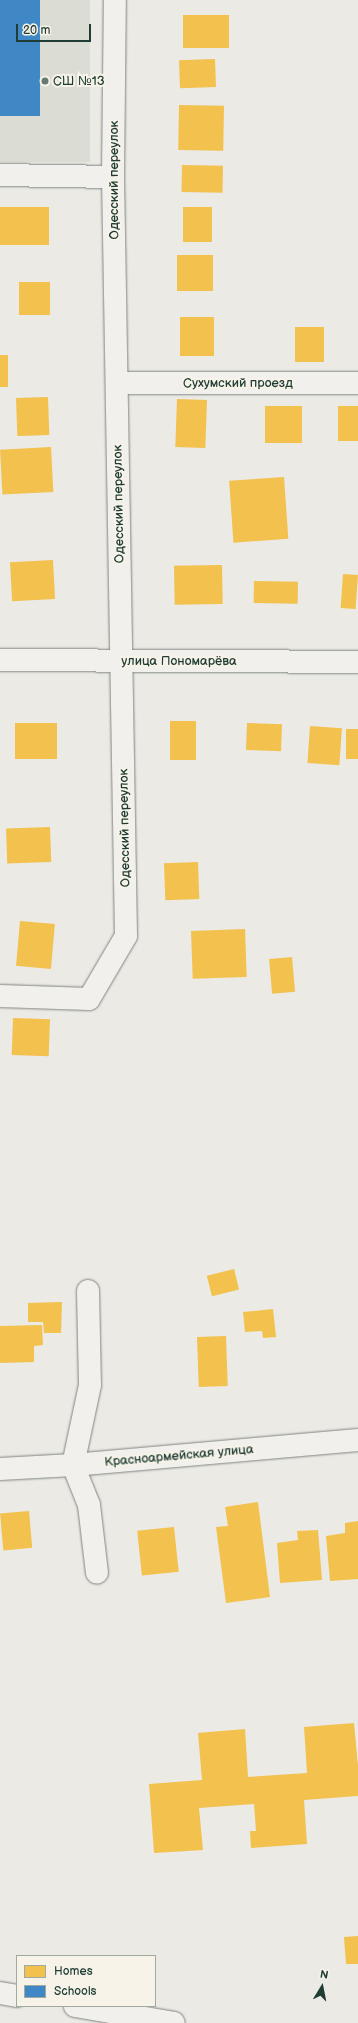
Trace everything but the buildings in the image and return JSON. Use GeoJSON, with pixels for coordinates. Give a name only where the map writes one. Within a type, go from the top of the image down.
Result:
{"type":"FeatureCollection","features":[{"type":"Feature","properties":{"kind":"street","name":"Одесский переулок"},"geometry":{"type":"LineString","coordinates":[[0,996],[89,999],[126,936],[113,177],[115,0]]}},
{"type":"Feature","properties":{"kind":"street"},"geometry":{"type":"LineString","coordinates":[[0,175],[113,177]]}},
{"type":"Feature","properties":{"kind":"street","name":"Сухумский проезд"},"geometry":{"type":"LineString","coordinates":[[117,383],[358,383]]}},
{"type":"Feature","properties":{"kind":"street","name":"улица Пономарёва"},"geometry":{"type":"LineString","coordinates":[[0,660],[358,662]]}},
{"type":"Feature","properties":{"kind":"street"},"geometry":{"type":"LineString","coordinates":[[88,1291],[90,1385],[73,1465],[89,1505],[97,1573]]}},
{"type":"Feature","properties":{"kind":"street","name":"Красноармейская улица"},"geometry":{"type":"LineString","coordinates":[[0,1468],[73,1465],[358,1440]]}},
{"type":"Feature","properties":{"kind":"street"},"geometry":{"type":"LineString","coordinates":[[0,1993],[16,1996]]}},
{"type":"Feature","properties":{"kind":"street"},"geometry":{"type":"LineString","coordinates":[[81,2007],[174,2023]]}},
{"type":"Feature","properties":{"kind":"shaded area","name":"СШ №13"},"geometry":{"type":"Polygon","coordinates":[[[0,0],[90,0],[90,162],[0,162],[0,0]]]}},
{"type":"Feature","properties":{"kind":"place","name":"СШ №13"},"geometry":{"type":"Point","coordinates":[45,81]}}]}
